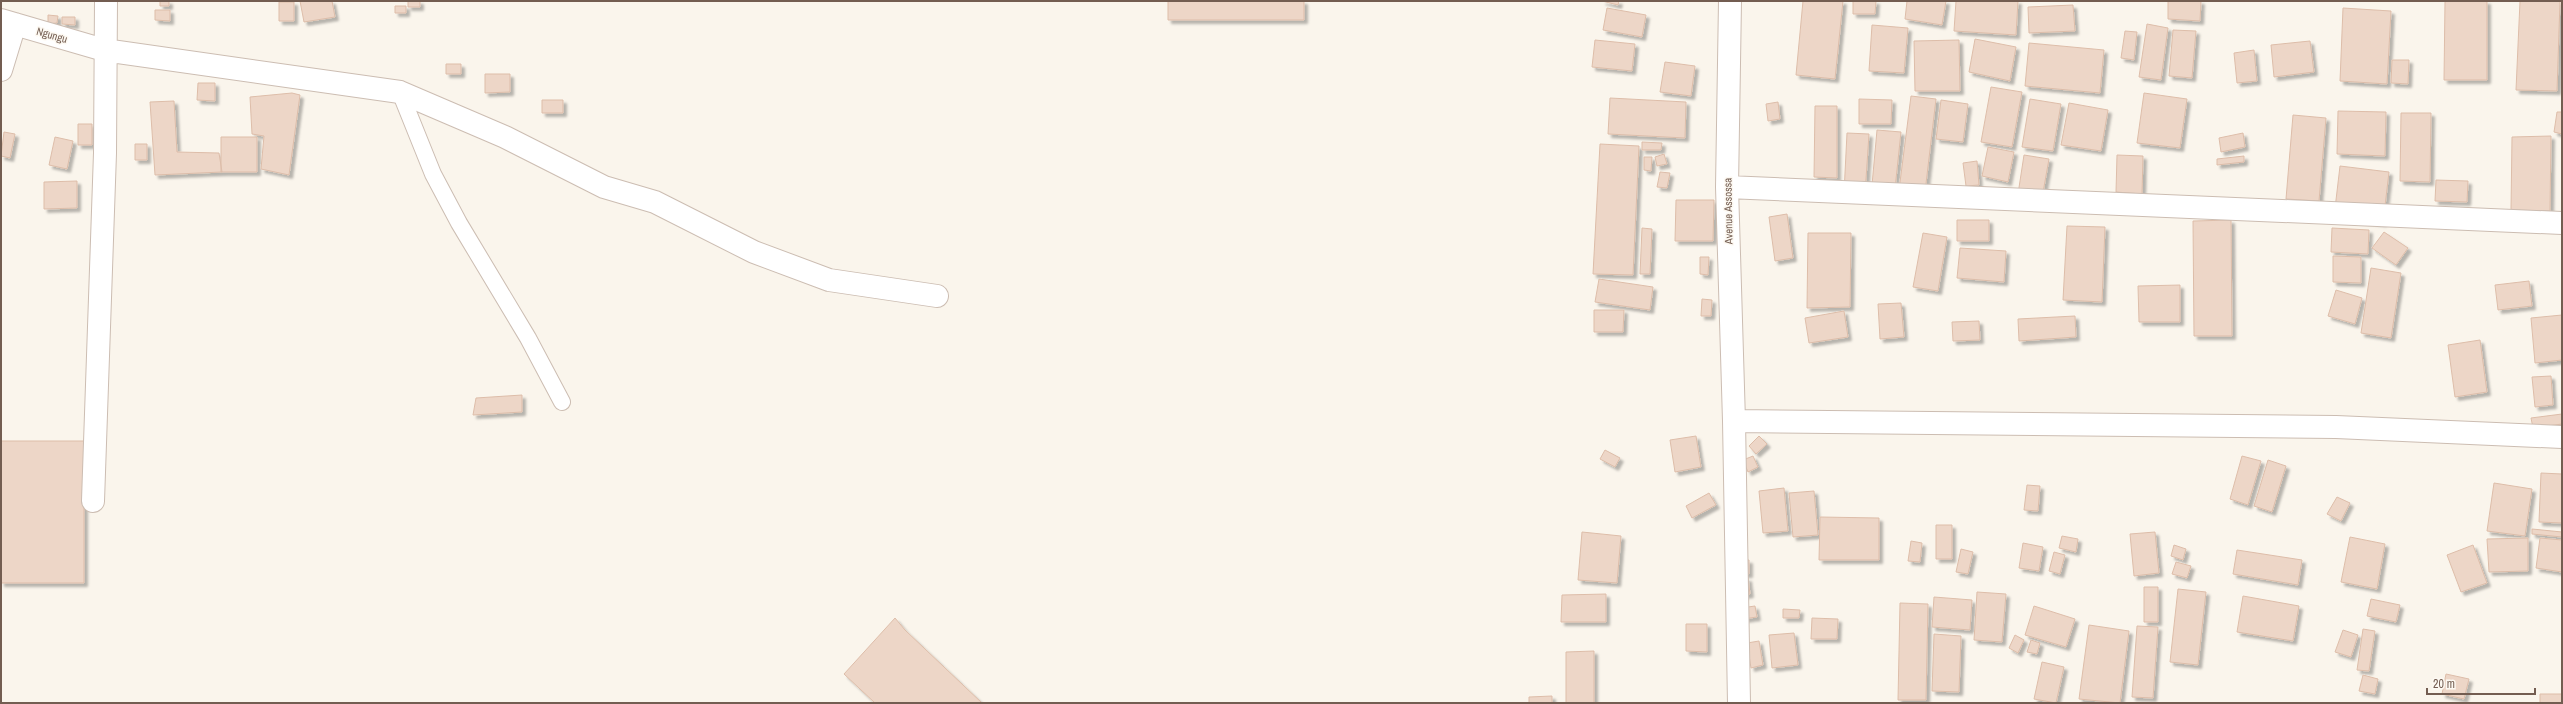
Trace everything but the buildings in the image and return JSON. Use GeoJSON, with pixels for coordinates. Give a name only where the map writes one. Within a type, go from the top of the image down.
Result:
{"type":"FeatureCollection","features":[{"type":"Feature","properties":{"kind":"street"},"geometry":{"type":"LineString","coordinates":[[93,501],[105,153],[104,50],[106,1]]}},
{"type":"Feature","properties":{"kind":"street","name":"Avenue Assossa"},"geometry":{"type":"LineString","coordinates":[[1730,1],[1727,187],[1734,421],[1739,703]]}},
{"type":"Feature","properties":{"kind":"street"},"geometry":{"type":"LineString","coordinates":[[1,70],[8,22]]}},
{"type":"Feature","properties":{"kind":"street","name":"Ngungu"},"geometry":{"type":"LineString","coordinates":[[8,22],[104,50],[400,92],[505,137],[604,187],[655,202],[754,252],[829,280],[937,296]]}},
{"type":"Feature","properties":{"kind":"street"},"geometry":{"type":"LineString","coordinates":[[1727,187],[2562,224]]}},
{"type":"Feature","properties":{"kind":"street"},"geometry":{"type":"LineString","coordinates":[[1734,421],[2336,427],[2562,438]]}},
{"type":"Feature","properties":{"kind":"lane"},"geometry":{"type":"LineString","coordinates":[[400,92],[433,174],[459,224],[528,338],[562,402]]}}]}
